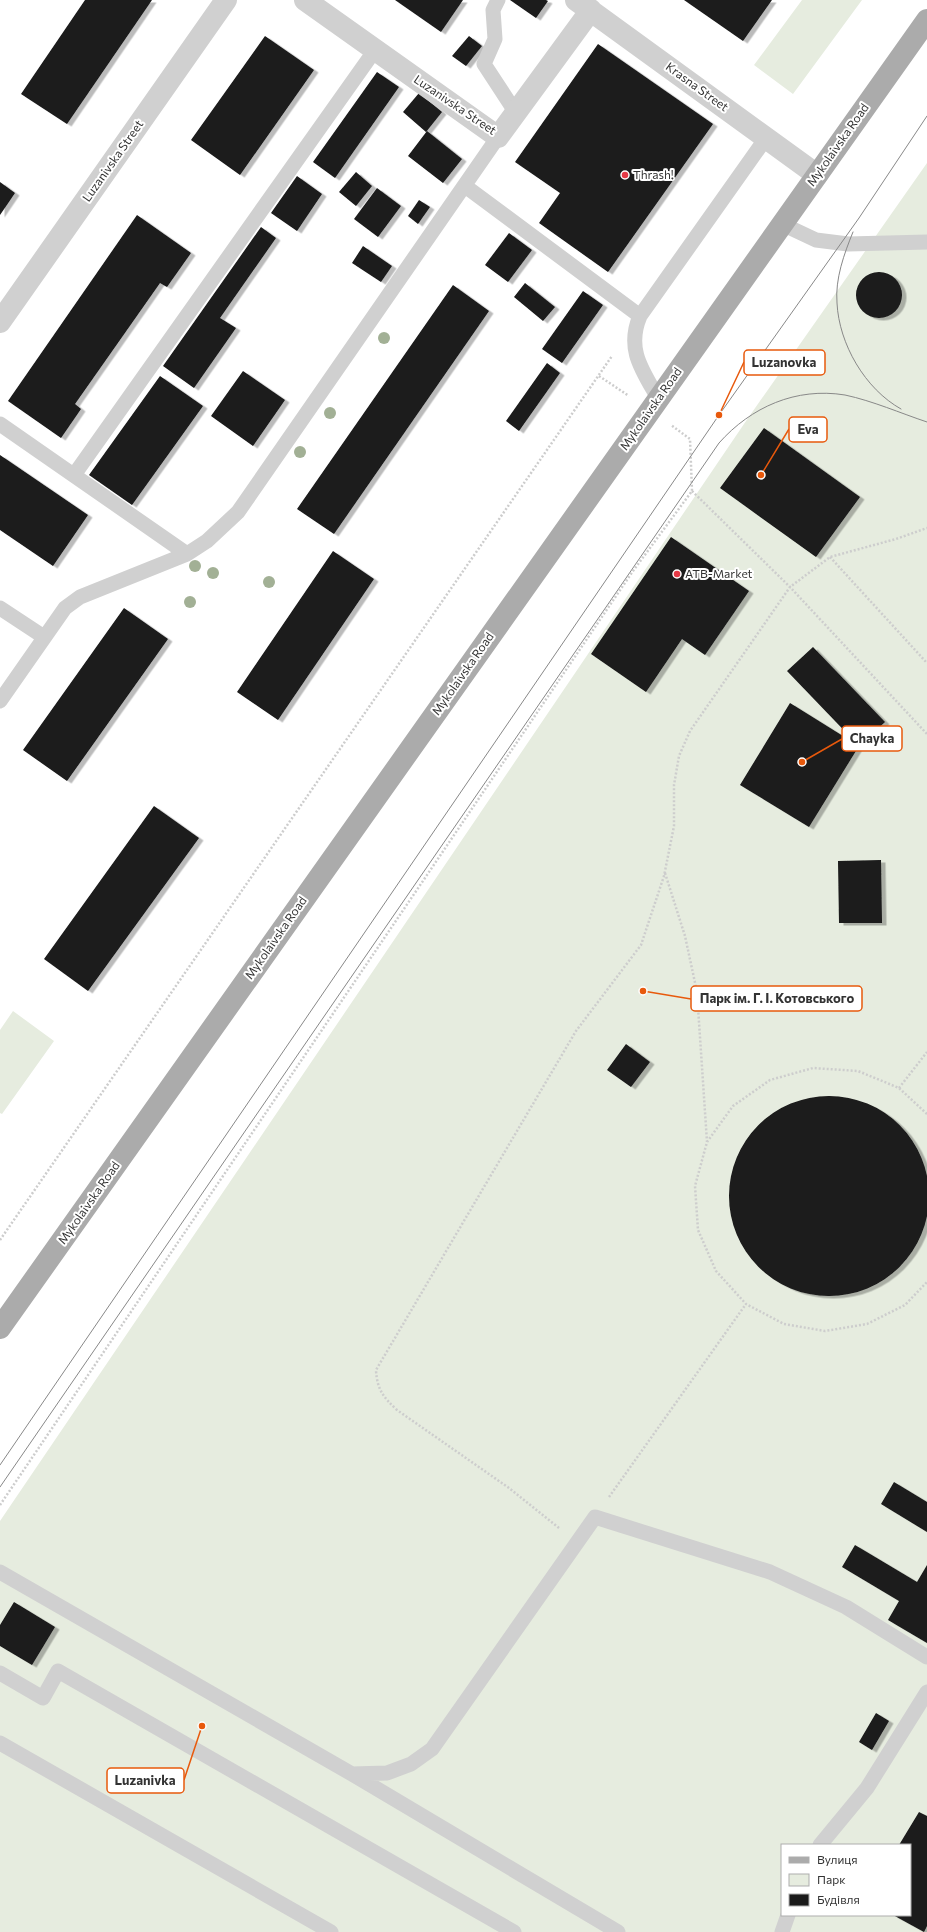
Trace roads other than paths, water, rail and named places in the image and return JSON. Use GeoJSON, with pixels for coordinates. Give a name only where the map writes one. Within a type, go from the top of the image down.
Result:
{"type":"FeatureCollection","features":[{"type":"Feature","properties":{"kind":"main road","name":"Mykolaivska Road"},"geometry":{"type":"LineString","coordinates":[[0,1328],[927,20]]}},
{"type":"Feature","properties":{"kind":"street","name":"Luzanivska Street"},"geometry":{"type":"LineString","coordinates":[[0,322],[226,0]]}},
{"type":"Feature","properties":{"kind":"street","name":"Luzanivska Street"},"geometry":{"type":"LineString","coordinates":[[305,0],[498,137],[516,113],[584,5]]}},
{"type":"Feature","properties":{"kind":"street","name":"Krasna Street"},"geometry":{"type":"LineString","coordinates":[[584,5],[817,175]]}},
{"type":"Feature","properties":{"kind":"lane"},"geometry":{"type":"LineString","coordinates":[[498,0],[494,10],[495,39],[484,64],[516,113]]}},
{"type":"Feature","properties":{"kind":"lane"},"geometry":{"type":"LineString","coordinates":[[74,475],[375,50]]}},
{"type":"Feature","properties":{"kind":"lane"},"geometry":{"type":"LineString","coordinates":[[0,701],[65,608],[80,597],[187,554],[207,541],[238,512],[498,137]]}},
{"type":"Feature","properties":{"kind":"lane"},"geometry":{"type":"LineString","coordinates":[[658,398],[639,365],[634,342],[636,326],[640,316],[766,138]]}},
{"type":"Feature","properties":{"kind":"lane"},"geometry":{"type":"LineString","coordinates":[[465,186],[640,316]]}},
{"type":"Feature","properties":{"kind":"lane"},"geometry":{"type":"LineString","coordinates":[[782,224],[816,240],[848,244],[927,242]]}},
{"type":"Feature","properties":{"kind":"lane"},"geometry":{"type":"LineString","coordinates":[[0,424],[187,554]]}},
{"type":"Feature","properties":{"kind":"lane"},"geometry":{"type":"LineString","coordinates":[[0,608],[44,637]]}},
{"type":"Feature","properties":{"kind":"lane"},"geometry":{"type":"LineString","coordinates":[[352,1774],[387,1773],[411,1764],[432,1748],[595,1518],[770,1572],[846,1607],[927,1657]]}},
{"type":"Feature","properties":{"kind":"lane"},"geometry":{"type":"LineString","coordinates":[[0,1572],[352,1774],[615,1931]]}},
{"type":"Feature","properties":{"kind":"lane"},"geometry":{"type":"LineString","coordinates":[[0,1673],[43,1698],[58,1671],[514,1932]]}},
{"type":"Feature","properties":{"kind":"lane"},"geometry":{"type":"LineString","coordinates":[[821,1844],[867,1788],[927,1692]]}},
{"type":"Feature","properties":{"kind":"lane"},"geometry":{"type":"LineString","coordinates":[[0,1742],[331,1932]]}},
{"type":"Feature","properties":{"kind":"lane"},"geometry":{"type":"LineString","coordinates":[[782,1932],[788,1916]]}},
{"type":"Feature","properties":{"kind":"tram line"},"geometry":{"type":"LineString","coordinates":[[0,1465],[719,415],[859,218],[927,116]]}},
{"type":"Feature","properties":{"kind":"tram line"},"geometry":{"type":"LineString","coordinates":[[853,232],[843,258],[837,285],[837,303],[843,334],[856,364],[865,377],[876,390],[901,409]]}},
{"type":"Feature","properties":{"kind":"tram line"},"geometry":{"type":"LineString","coordinates":[[0,1487],[719,443],[745,419],[760,410],[776,402],[809,394],[827,393],[845,395],[927,422]]}},
{"type":"Feature","properties":{"kind":"place","name":"Thrash!"},"geometry":{"type":"Point","coordinates":[625,175]}},
{"type":"Feature","properties":{"kind":"place","name":"Luzanovka"},"geometry":{"type":"Point","coordinates":[719,415]}},
{"type":"Feature","properties":{"kind":"place","name":"Eva"},"geometry":{"type":"Point","coordinates":[761,475]}},
{"type":"Feature","properties":{"kind":"place","name":"ATB-Market"},"geometry":{"type":"Point","coordinates":[677,574]}},
{"type":"Feature","properties":{"kind":"place","name":"Chayka"},"geometry":{"type":"Point","coordinates":[802,762]}},
{"type":"Feature","properties":{"kind":"place","name":"Парк ім. Г. І. Котовського"},"geometry":{"type":"Point","coordinates":[643,991]}},
{"type":"Feature","properties":{"kind":"place","name":"Luzanivka"},"geometry":{"type":"Point","coordinates":[202,1726]}}]}
